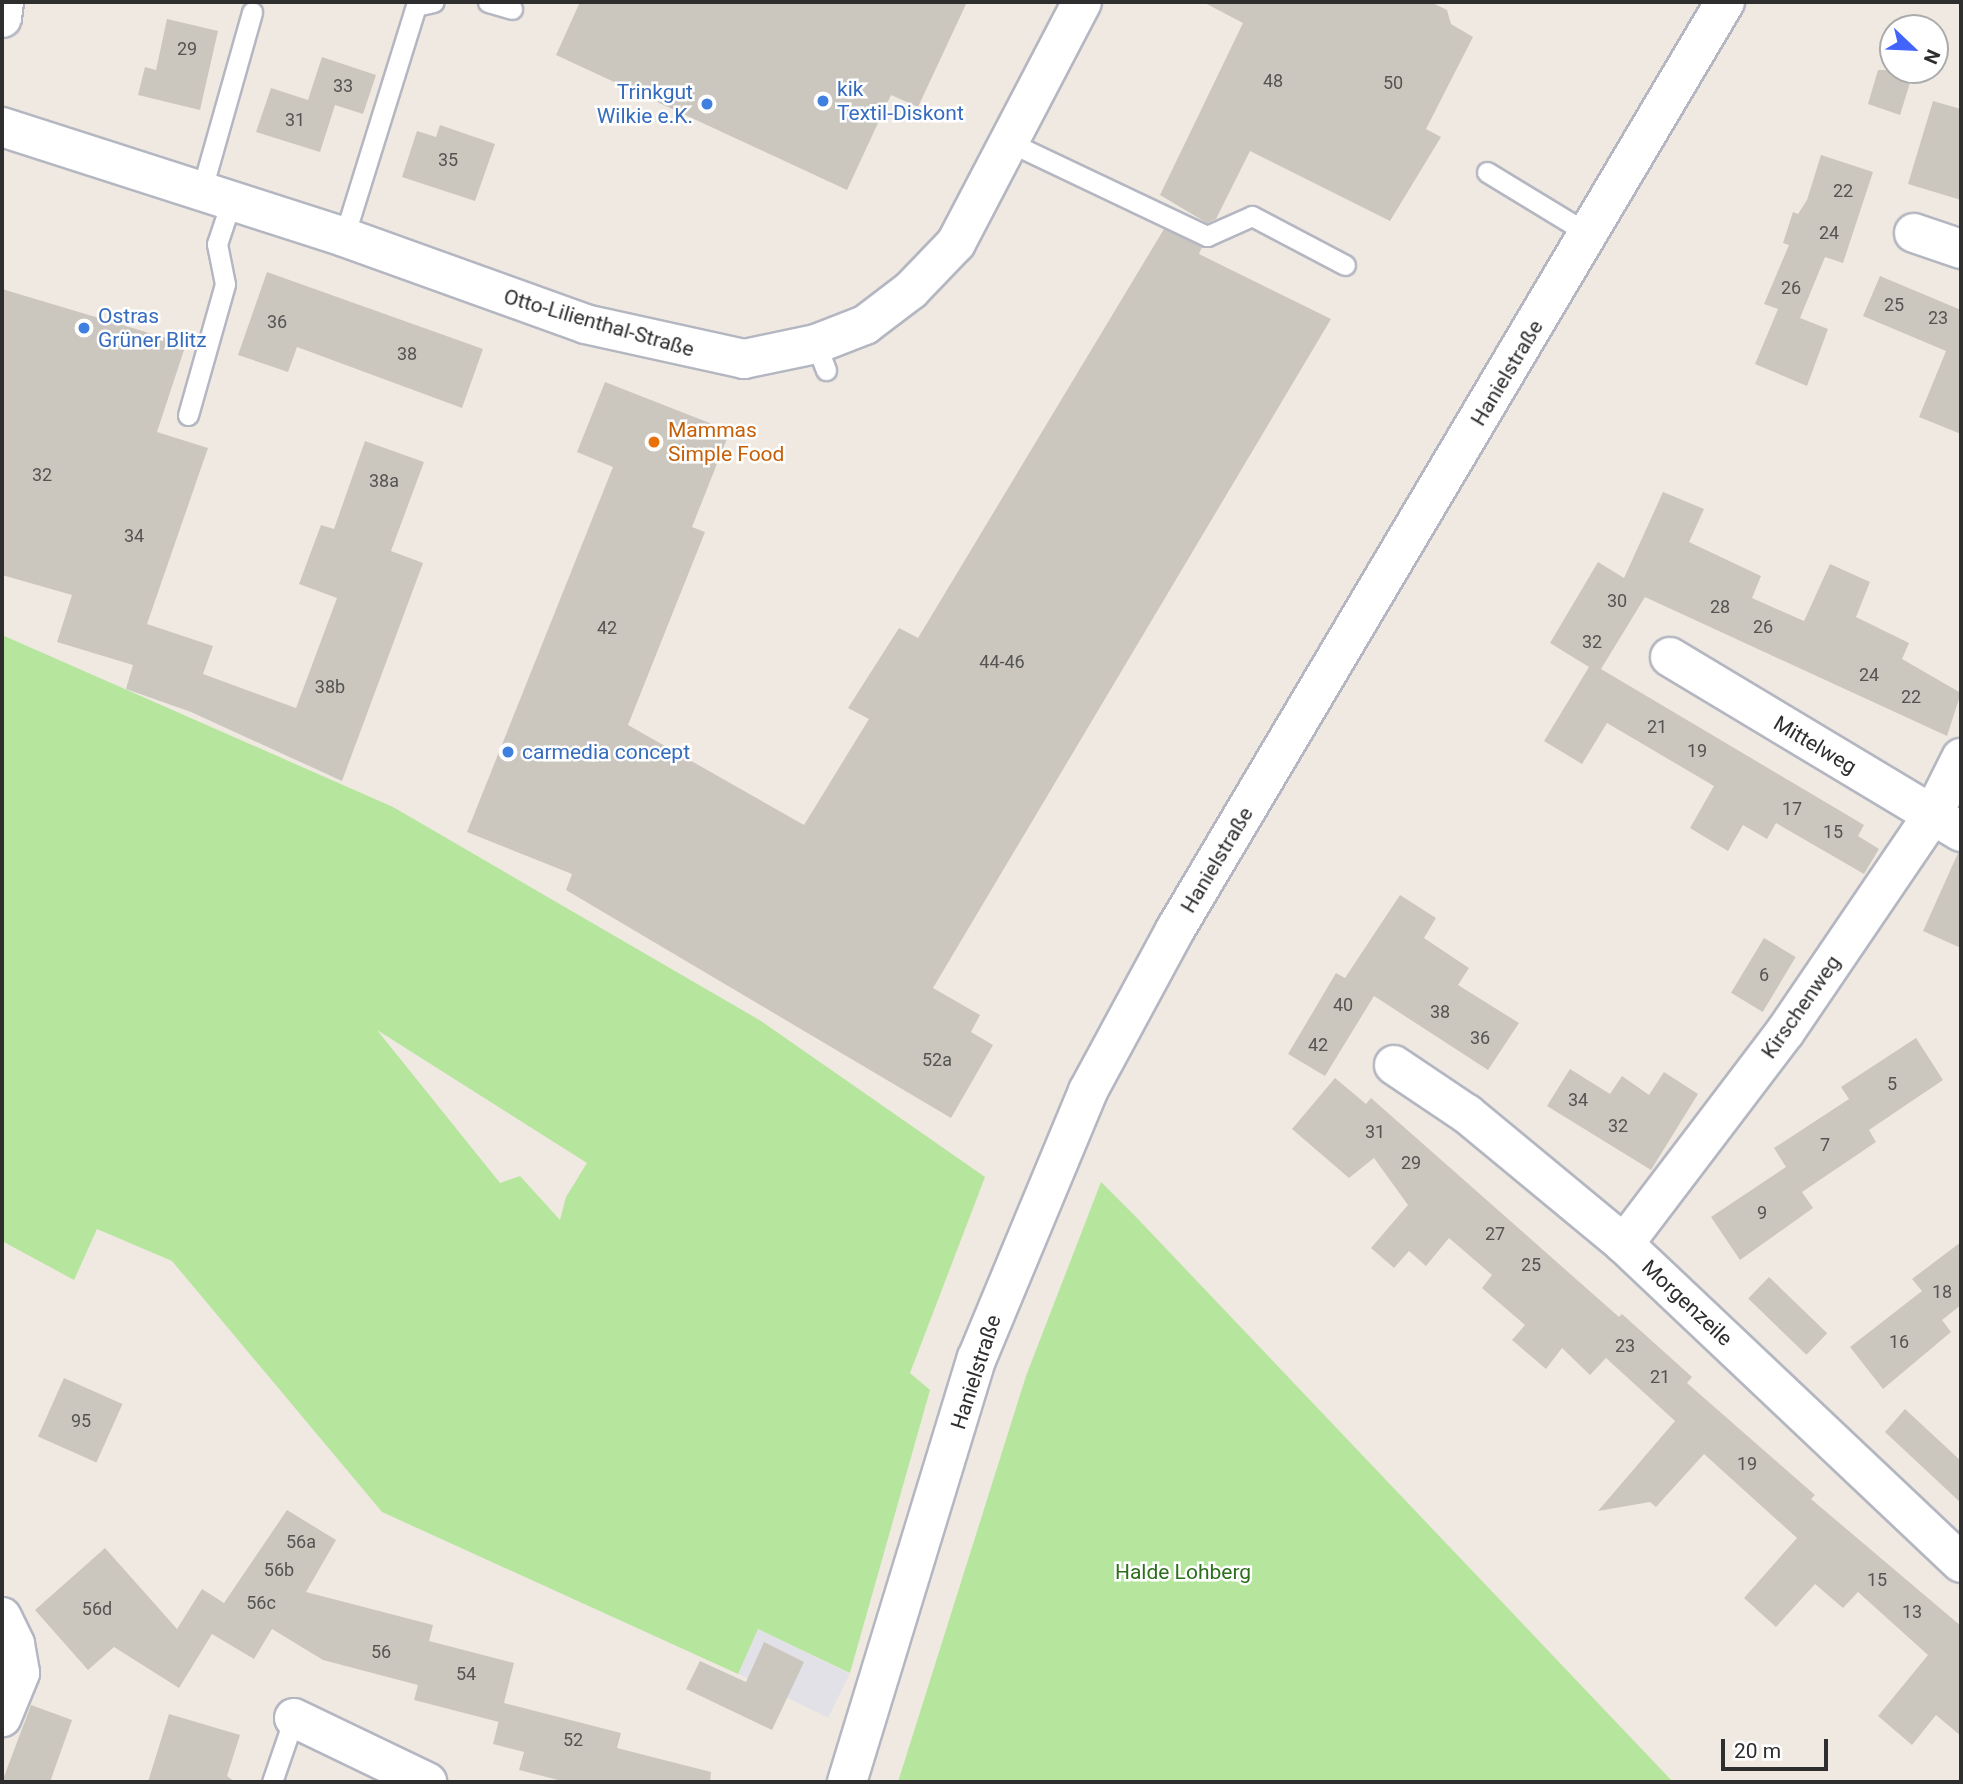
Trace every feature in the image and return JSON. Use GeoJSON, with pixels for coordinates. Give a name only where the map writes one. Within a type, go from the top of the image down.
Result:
{"type":"FeatureCollection","features":[{"type":"Feature","properties":{"kind":"street"},"geometry":{"type":"LineString","coordinates":[[2,18],[4,2]]}},
{"type":"Feature","properties":{"kind":"street","name":"Otto-Lilienthal-Straße"},"geometry":{"type":"LineString","coordinates":[[2,127],[483,279],[682,349],[744,359],[821,357],[911,290],[956,243],[1011,143],[1082,2]]}},
{"type":"Feature","properties":{"kind":"street","name":"Hanielstraße"},"geometry":{"type":"LineString","coordinates":[[847,1782],[977,1358],[1088,1091],[1175,930],[1725,2]]}},
{"type":"Feature","properties":{"kind":"street"},"geometry":{"type":"LineString","coordinates":[[1914,233],[1961,248]]}},
{"type":"Feature","properties":{"kind":"street","name":"Mittelweg"},"geometry":{"type":"LineString","coordinates":[[1670,657],[1947,824]]}},
{"type":"Feature","properties":{"kind":"street","name":"Kirschenweg"},"geometry":{"type":"LineString","coordinates":[[1624,1244],[1947,824],[1961,758]]}},
{"type":"Feature","properties":{"kind":"street","name":"Morgenzeile"},"geometry":{"type":"LineString","coordinates":[[1394,1065],[1467,1114],[1624,1244],[1961,1563]]}},
{"type":"Feature","properties":{"kind":"street"},"geometry":{"type":"LineString","coordinates":[[2,1617],[15,1644],[20,1673],[2,1717]]}},
{"type":"Feature","properties":{"kind":"street"},"geometry":{"type":"LineString","coordinates":[[294,1718],[427,1782]]}},
{"type":"Feature","properties":{"kind":"lane"},"geometry":{"type":"LineString","coordinates":[[488,2],[512,9]]}},
{"type":"Feature","properties":{"kind":"lane"},"geometry":{"type":"LineString","coordinates":[[344,237],[422,3]]}},
{"type":"Feature","properties":{"kind":"lane"},"geometry":{"type":"LineString","coordinates":[[188,415],[225,284],[217,244],[217,194],[252,12]]}},
{"type":"Feature","properties":{"kind":"lane"},"geometry":{"type":"LineString","coordinates":[[1011,143],[1207,236],[1252,216],[1345,265]]}},
{"type":"Feature","properties":{"kind":"lane"},"geometry":{"type":"LineString","coordinates":[[1487,172],[1589,233]]}},
{"type":"Feature","properties":{"kind":"lane"},"geometry":{"type":"LineString","coordinates":[[272,1782],[294,1718]]}},
{"type":"Feature","properties":{"kind":"shaded area"},"geometry":{"type":"Polygon","coordinates":[[[758,1629],[850,1674],[828,1718],[737,1673],[758,1629]]]}},
{"type":"Feature","properties":{"kind":"green space"},"geometry":{"type":"Polygon","coordinates":[[[2,635],[393,807],[761,1021],[985,1177],[910,1373],[930,1390],[850,1673],[758,1629],[738,1674],[382,1512],[172,1261],[97,1229],[74,1280],[2,1241],[2,635]],[[377,1030],[500,1183],[520,1176],[560,1220],[566,1197],[587,1163],[377,1030]]]}},
{"type":"Feature","properties":{"kind":"green space","name":"Halde Lohberg"},"geometry":{"type":"Polygon","coordinates":[[[1101,1182],[1673,1782],[898,1782],[1026,1376],[1101,1182]]]}},
{"type":"Feature","properties":{"kind":"building"},"geometry":{"type":"Polygon","coordinates":[[[580,2],[967,2],[918,107],[891,95],[847,190],[556,55],[580,2]]]}},
{"type":"Feature","properties":{"kind":"building"},"geometry":{"type":"Polygon","coordinates":[[[1203,2],[1431,2],[1447,10],[1451,24],[1473,37],[1426,129],[1441,137],[1390,221],[1250,151],[1216,219],[1207,223],[1160,195],[1243,23],[1203,2]]]}},
{"type":"Feature","properties":{"kind":"building"},"geometry":{"type":"Polygon","coordinates":[[[167,19],[218,31],[200,110],[138,95],[145,67],[156,70],[167,19]]]}},
{"type":"Feature","properties":{"kind":"building"},"geometry":{"type":"Polygon","coordinates":[[[322,57],[376,75],[363,114],[335,105],[320,152],[256,132],[271,88],[308,100],[322,57]]]}},
{"type":"Feature","properties":{"kind":"building"},"geometry":{"type":"Polygon","coordinates":[[[1878,70],[1879,84],[1910,84],[1900,115],[1868,104],[1878,70]]]}},
{"type":"Feature","properties":{"kind":"building"},"geometry":{"type":"Polygon","coordinates":[[[1933,101],[1961,109],[1961,200],[1908,184],[1933,101]]]}},
{"type":"Feature","properties":{"kind":"building"},"geometry":{"type":"Polygon","coordinates":[[[440,125],[495,144],[475,201],[402,177],[417,131],[436,137],[440,125]]]}},
{"type":"Feature","properties":{"kind":"building"},"geometry":{"type":"Polygon","coordinates":[[[1821,155],[1873,172],[1843,263],[1825,257],[1800,318],[1828,329],[1807,386],[1755,364],[1778,309],[1764,304],[1789,245],[1783,243],[1793,212],[1798,214],[1807,200],[1821,155]]]}},
{"type":"Feature","properties":{"kind":"building"},"geometry":{"type":"Polygon","coordinates":[[[1164,229],[1202,247],[1199,254],[1331,319],[933,988],[980,1015],[971,1032],[993,1045],[951,1118],[566,890],[572,874],[467,832],[613,467],[577,452],[605,382],[730,431],[692,527],[705,532],[628,725],[804,825],[869,719],[848,708],[899,628],[918,638],[1164,229]]]}},
{"type":"Feature","properties":{"kind":"building"},"geometry":{"type":"Polygon","coordinates":[[[267,272],[483,349],[462,408],[297,347],[288,372],[238,355],[267,272]]]}},
{"type":"Feature","properties":{"kind":"building"},"geometry":{"type":"Polygon","coordinates":[[[1880,276],[1961,310],[1961,434],[1919,417],[1946,351],[1863,316],[1880,276]]]}},
{"type":"Feature","properties":{"kind":"building"},"geometry":{"type":"Polygon","coordinates":[[[2,289],[186,344],[157,432],[208,448],[147,624],[213,646],[203,674],[296,708],[337,598],[299,584],[321,525],[334,529],[365,441],[424,462],[391,551],[423,563],[342,781],[191,712],[126,689],[133,665],[57,642],[72,595],[2,575],[2,289]]]}},
{"type":"Feature","properties":{"kind":"building"},"geometry":{"type":"Polygon","coordinates":[[[1663,492],[1704,509],[1689,542],[1761,576],[1752,598],[1804,621],[1830,564],[1870,582],[1856,617],[1909,643],[1902,659],[1961,693],[1947,736],[1645,597],[1601,669],[1864,825],[1858,836],[1879,849],[1864,874],[1776,823],[1767,839],[1743,825],[1728,851],[1690,828],[1714,786],[1607,723],[1582,764],[1544,741],[1589,667],[1550,643],[1598,562],[1624,578],[1663,492]]]}},
{"type":"Feature","properties":{"kind":"building"},"geometry":{"type":"Polygon","coordinates":[[[1958,853],[1961,854],[1961,948],[1923,931],[1958,853]]]}},
{"type":"Feature","properties":{"kind":"building"},"geometry":{"type":"Polygon","coordinates":[[[1400,895],[1436,918],[1424,938],[1469,968],[1458,985],[1519,1023],[1488,1070],[1374,996],[1325,1076],[1288,1054],[1336,973],[1345,978],[1400,895]]]}},
{"type":"Feature","properties":{"kind":"building"},"geometry":{"type":"Polygon","coordinates":[[[1764,938],[1796,957],[1763,1012],[1731,993],[1764,938]]]}},
{"type":"Feature","properties":{"kind":"building"},"geometry":{"type":"Polygon","coordinates":[[[1916,1038],[1943,1080],[1869,1130],[1876,1142],[1802,1192],[1813,1208],[1740,1260],[1711,1217],[1786,1167],[1774,1148],[1849,1099],[1841,1087],[1916,1038]]]}},
{"type":"Feature","properties":{"kind":"building"},"geometry":{"type":"Polygon","coordinates":[[[1570,1069],[1610,1094],[1622,1076],[1649,1095],[1664,1072],[1698,1094],[1651,1170],[1547,1106],[1570,1069]]]}},
{"type":"Feature","properties":{"kind":"building"},"geometry":{"type":"Polygon","coordinates":[[[1335,1078],[1366,1104],[1371,1098],[1619,1317],[1622,1314],[1692,1377],[1687,1383],[1815,1495],[1811,1499],[1961,1626],[1961,1736],[1936,1715],[1912,1745],[1878,1716],[1928,1655],[1858,1592],[1843,1608],[1815,1584],[1776,1627],[1744,1598],[1797,1538],[1704,1454],[1656,1507],[1650,1502],[1598,1511],[1675,1421],[1606,1358],[1590,1375],[1562,1348],[1546,1369],[1512,1340],[1525,1325],[1482,1288],[1492,1275],[1449,1238],[1426,1266],[1409,1251],[1394,1268],[1371,1248],[1408,1205],[1374,1158],[1349,1178],[1292,1129],[1335,1078]]]}},
{"type":"Feature","properties":{"kind":"building"},"geometry":{"type":"Polygon","coordinates":[[[1961,1242],[1961,1305],[1942,1320],[1951,1332],[1883,1389],[1850,1347],[1922,1291],[1912,1279],[1961,1242]]]}},
{"type":"Feature","properties":{"kind":"building"},"geometry":{"type":"Polygon","coordinates":[[[1769,1277],[1827,1333],[1806,1355],[1748,1299],[1769,1277]]]}},
{"type":"Feature","properties":{"kind":"building"},"geometry":{"type":"Polygon","coordinates":[[[64,1378],[122,1404],[96,1462],[38,1436],[64,1378]]]}},
{"type":"Feature","properties":{"kind":"building"},"geometry":{"type":"Polygon","coordinates":[[[1905,1409],[1961,1461],[1961,1503],[1885,1432],[1905,1409]]]}},
{"type":"Feature","properties":{"kind":"building"},"geometry":{"type":"Polygon","coordinates":[[[287,1510],[336,1540],[306,1592],[433,1625],[429,1641],[514,1663],[504,1703],[621,1733],[617,1748],[711,1772],[710,1782],[566,1782],[519,1770],[524,1752],[493,1744],[499,1722],[414,1700],[418,1685],[323,1660],[272,1629],[254,1659],[212,1634],[179,1688],[114,1647],[88,1670],[35,1610],[105,1548],[177,1629],[202,1589],[224,1603],[287,1510]]]}},
{"type":"Feature","properties":{"kind":"building"},"geometry":{"type":"Polygon","coordinates":[[[764,1642],[804,1662],[772,1730],[686,1689],[700,1661],[746,1682],[764,1642]]]}},
{"type":"Feature","properties":{"kind":"building"},"geometry":{"type":"Polygon","coordinates":[[[31,1705],[72,1720],[50,1782],[2,1782],[31,1705]]]}},
{"type":"Feature","properties":{"kind":"building"},"geometry":{"type":"Polygon","coordinates":[[[169,1714],[240,1735],[227,1776],[235,1782],[148,1782],[169,1714]]]}},
{"type":"Feature","properties":{"kind":"place","name":"kik Textil-Diskont"},"geometry":{"type":"Point","coordinates":[823,101]}},
{"type":"Feature","properties":{"kind":"place","name":"Trinkgut Wilkie e.K."},"geometry":{"type":"Point","coordinates":[707,104]}},
{"type":"Feature","properties":{"kind":"place","name":"Ostras Grüner Blitz"},"geometry":{"type":"Point","coordinates":[84,328]}},
{"type":"Feature","properties":{"kind":"place","name":"Mammas Simple Food"},"geometry":{"type":"Point","coordinates":[654,442]}},
{"type":"Feature","properties":{"kind":"place","name":"carmedia concept"},"geometry":{"type":"Point","coordinates":[508,752]}}]}
